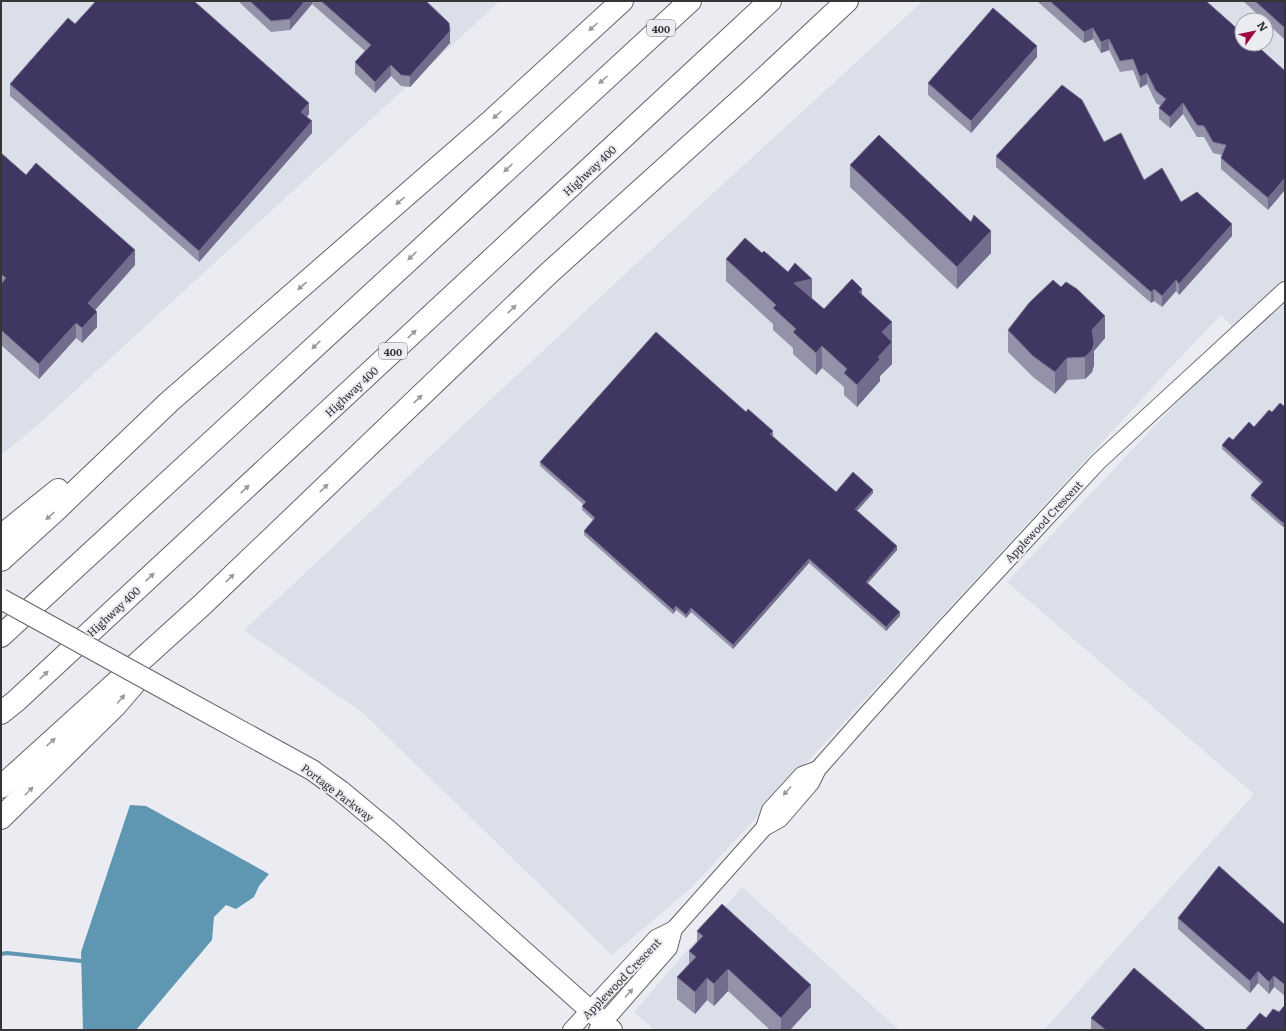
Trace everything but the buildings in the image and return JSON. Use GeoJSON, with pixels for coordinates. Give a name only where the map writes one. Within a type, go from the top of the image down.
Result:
{"type":"FeatureCollection","features":[{"type":"Feature","properties":{"kind":"highway"},"geometry":{"type":"LineString","coordinates":[[1,536],[169,402],[490,122],[622,1]]}},
{"type":"Feature","properties":{"kind":"highway","name":"400"},"geometry":{"type":"LineString","coordinates":[[1,636],[690,1]]}},
{"type":"Feature","properties":{"kind":"highway","name":"Highway 400"},"geometry":{"type":"LineString","coordinates":[[1,718],[8,707],[770,1]]}},
{"type":"Feature","properties":{"kind":"highway"},"geometry":{"type":"LineString","coordinates":[[1,787],[202,605],[549,273],[754,88],[847,1]]}},
{"type":"Feature","properties":{"kind":"highway"},"geometry":{"type":"LineString","coordinates":[[1,560],[56,510],[169,402]]}},
{"type":"Feature","properties":{"kind":"highway"},"geometry":{"type":"LineString","coordinates":[[1,818],[115,706],[202,605]]}},
{"type":"Feature","properties":{"kind":"street","name":"Applewood Crescent"},"geometry":{"type":"LineString","coordinates":[[571,1030],[601,1023],[669,948],[674,929],[764,828],[780,819],[811,783],[818,769],[938,635],[1098,462],[1285,290]]}},
{"type":"Feature","properties":{"kind":"street","name":"Portage Parkway"},"geometry":{"type":"LineString","coordinates":[[1,600],[312,770],[341,791],[390,831],[601,1023]]}},
{"type":"Feature","properties":{"kind":"shaded area"},"geometry":{"type":"Polygon","coordinates":[[[1,1],[500,1],[40,423],[1,455],[1,1]]]}},
{"type":"Feature","properties":{"kind":"shaded area"},"geometry":{"type":"Polygon","coordinates":[[[923,1],[1285,1],[1285,1030],[1044,1030],[1254,794],[1007,582],[1241,335],[1221,315],[692,887],[612,955],[363,713],[244,630],[638,262],[923,1]]]}},
{"type":"Feature","properties":{"kind":"shaded area"},"geometry":{"type":"Polygon","coordinates":[[[742,887],[899,1030],[654,1030],[634,1012],[742,887]]]}},
{"type":"Feature","properties":{"kind":"water"},"geometry":{"type":"Polygon","coordinates":[[[130,805],[146,806],[269,874],[259,886],[254,897],[236,909],[226,905],[214,917],[212,940],[136,1030],[83,1030],[81,952],[130,805]]]}},
{"type":"Feature","properties":{"kind":"waterway"},"geometry":{"type":"LineString","coordinates":[[1,954],[7,953],[81,961]]}}]}
